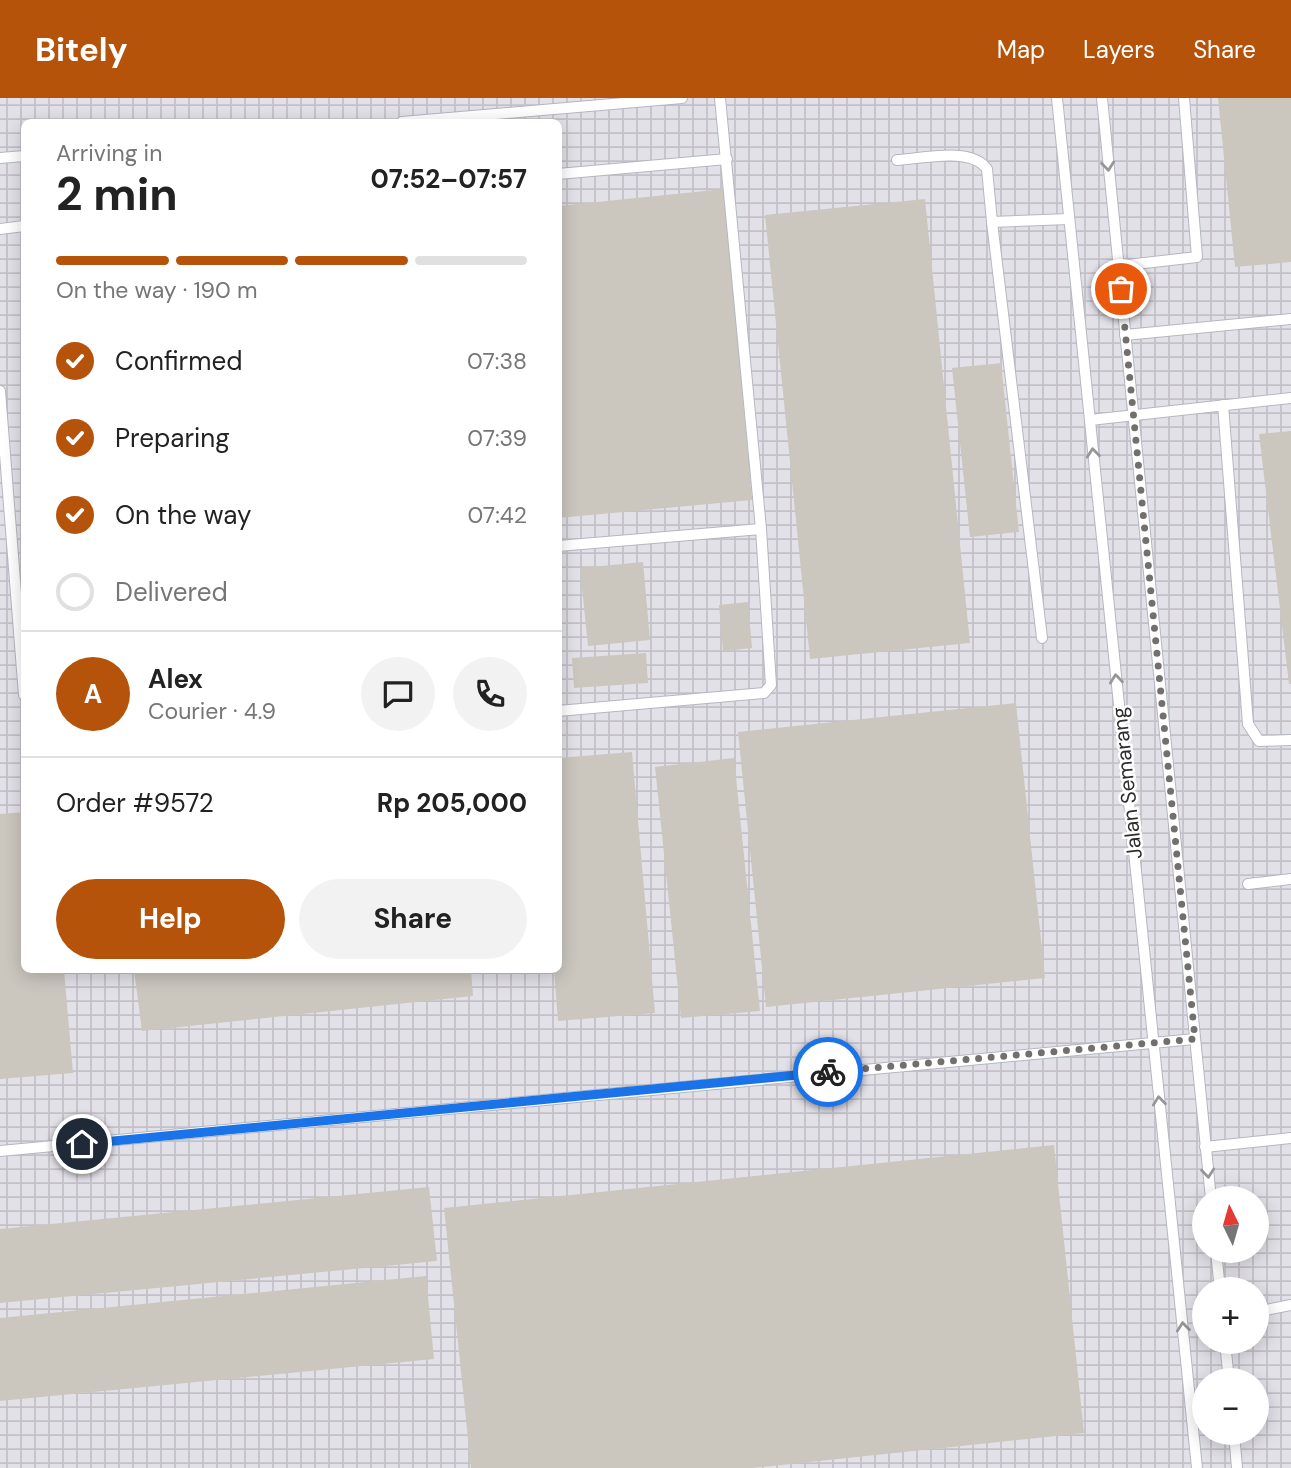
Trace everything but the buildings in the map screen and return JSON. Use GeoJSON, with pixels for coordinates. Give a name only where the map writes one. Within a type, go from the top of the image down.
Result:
{"type":"FeatureCollection","features":[{"type":"Feature","properties":{"kind":"lane"},"geometry":{"type":"LineString","coordinates":[[437,119],[682,98]]}},
{"type":"Feature","properties":{"kind":"lane"},"geometry":{"type":"LineString","coordinates":[[562,711],[768,692],[771,685],[761,529],[720,98]]}},
{"type":"Feature","properties":{"kind":"lane","name":"Jalan Semarang"},"geometry":{"type":"LineString","coordinates":[[1056,98],[1197,1468]]}},
{"type":"Feature","properties":{"kind":"lane","name":"Jalan Semarang"},"geometry":{"type":"LineString","coordinates":[[1102,98],[1209,1186]]}},
{"type":"Feature","properties":{"kind":"lane"},"geometry":{"type":"LineString","coordinates":[[1118,266],[1197,257],[1184,98]]}},
{"type":"Feature","properties":{"kind":"lane"},"geometry":{"type":"LineString","coordinates":[[0,158],[21,156]]}},
{"type":"Feature","properties":{"kind":"lane"},"geometry":{"type":"LineString","coordinates":[[897,160],[963,157],[983,163],[986,169],[1042,638]]}},
{"type":"Feature","properties":{"kind":"lane"},"geometry":{"type":"LineString","coordinates":[[562,174],[727,159]]}},
{"type":"Feature","properties":{"kind":"lane"},"geometry":{"type":"LineString","coordinates":[[992,222],[1069,219]]}},
{"type":"Feature","properties":{"kind":"lane"},"geometry":{"type":"LineString","coordinates":[[0,229],[21,226]]}},
{"type":"Feature","properties":{"kind":"lane"},"geometry":{"type":"LineString","coordinates":[[1125,335],[1291,319]]}},
{"type":"Feature","properties":{"kind":"lane"},"geometry":{"type":"LineString","coordinates":[[0,391],[21,590]]}},
{"type":"Feature","properties":{"kind":"lane"},"geometry":{"type":"LineString","coordinates":[[1090,420],[1291,398]]}},
{"type":"Feature","properties":{"kind":"lane"},"geometry":{"type":"LineString","coordinates":[[1223,405],[1248,724],[1259,741],[1291,740]]}},
{"type":"Feature","properties":{"kind":"lane"},"geometry":{"type":"LineString","coordinates":[[562,546],[761,529]]}},
{"type":"Feature","properties":{"kind":"lane"},"geometry":{"type":"LineString","coordinates":[[1248,884],[1291,879]]}},
{"type":"Feature","properties":{"kind":"lane"},"geometry":{"type":"LineString","coordinates":[[0,1152],[1195,1039]]}},
{"type":"Feature","properties":{"kind":"lane"},"geometry":{"type":"LineString","coordinates":[[1205,1147],[1291,1138]]}},
{"type":"Feature","properties":{"kind":"lane"},"geometry":{"type":"LineString","coordinates":[[1269,1309],[1291,1305]]}},
{"type":"Feature","properties":{"kind":"lane"},"geometry":{"type":"LineString","coordinates":[[1235,1445],[1237,1468]]}},
{"type":"Feature","properties":{"kind":"shaded area"},"geometry":{"type":"Polygon","coordinates":[[[0,98],[1291,98],[1291,1468],[0,1468],[0,98]]]}},
{"type":"Feature","properties":{"kind":"way so far"},"geometry":{"type":"LineString","coordinates":[[828,1072],[1195,1039],[1121,289]]}},
{"type":"Feature","properties":{"kind":"route"},"geometry":{"type":"LineString","coordinates":[[82,1144],[828,1072]]}}]}
